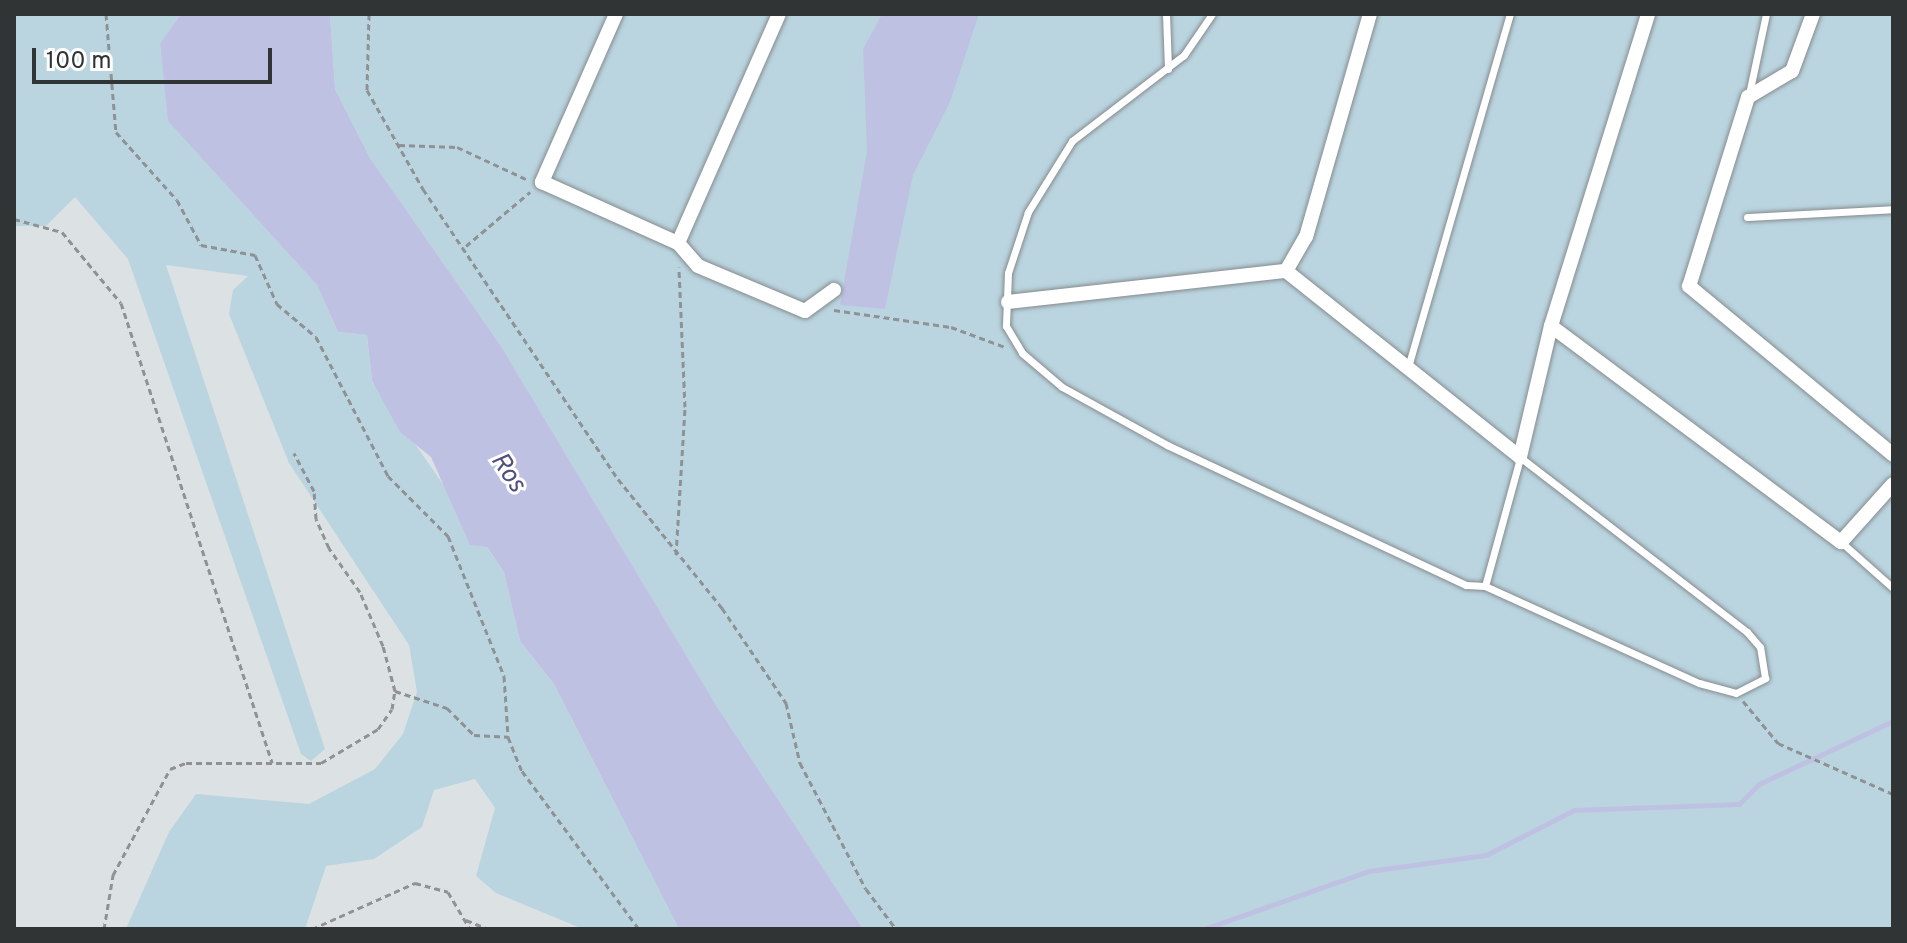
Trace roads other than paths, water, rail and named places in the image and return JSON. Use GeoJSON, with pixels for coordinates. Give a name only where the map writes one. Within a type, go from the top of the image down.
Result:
{"type":"FeatureCollection","features":[{"type":"Feature","properties":{"kind":"street"},"geometry":{"type":"LineString","coordinates":[[616,14],[542,182],[678,243],[698,266],[805,311],[834,290]]}},
{"type":"Feature","properties":{"kind":"street"},"geometry":{"type":"LineString","coordinates":[[678,243],[779,14]]}},
{"type":"Feature","properties":{"kind":"street"},"geometry":{"type":"LineString","coordinates":[[1286,271],[1306,237],[1370,14]]}},
{"type":"Feature","properties":{"kind":"street"},"geometry":{"type":"LineString","coordinates":[[1008,302],[1286,271],[1520,457],[1551,326],[1648,14]]}},
{"type":"Feature","properties":{"kind":"street"},"geometry":{"type":"LineString","coordinates":[[1813,14],[1792,71],[1748,97],[1689,286],[1893,455]]}},
{"type":"Feature","properties":{"kind":"street"},"geometry":{"type":"LineString","coordinates":[[1551,326],[1841,542],[1893,484]]}},
{"type":"Feature","properties":{"kind":"lane"},"geometry":{"type":"LineString","coordinates":[[1166,14],[1168,69]]}},
{"type":"Feature","properties":{"kind":"lane"},"geometry":{"type":"LineString","coordinates":[[1212,14],[1168,69],[1072,141],[1028,212],[1008,273],[1006,326],[1022,353],[1062,387],[1167,445],[1466,585],[1485,586],[1614,647],[1736,693],[1765,678],[1760,647],[1747,632],[1520,457],[1485,586]]}},
{"type":"Feature","properties":{"kind":"lane"},"geometry":{"type":"LineString","coordinates":[[1407,369],[1510,14]]}},
{"type":"Feature","properties":{"kind":"lane"},"geometry":{"type":"LineString","coordinates":[[1748,97],[1766,14]]}},
{"type":"Feature","properties":{"kind":"lane"},"geometry":{"type":"LineString","coordinates":[[1747,217],[1893,209]]}},
{"type":"Feature","properties":{"kind":"lane"},"geometry":{"type":"LineString","coordinates":[[1841,542],[1893,588]]}},
{"type":"Feature","properties":{"kind":"water","name":"Ros"},"geometry":{"type":"Polygon","coordinates":[[[181,14],[330,14],[335,89],[370,158],[501,346],[716,705],[863,929],[679,929],[554,684],[520,641],[504,572],[487,547],[470,545],[431,457],[400,432],[372,381],[367,335],[338,332],[317,285],[168,121],[160,44],[181,14]]]}},
{"type":"Feature","properties":{"kind":"water"},"geometry":{"type":"Polygon","coordinates":[[[882,14],[979,14],[950,102],[913,175],[885,309],[840,305],[867,151],[863,49],[882,14]]]}},
{"type":"Feature","properties":{"kind":"waterway"},"geometry":{"type":"LineString","coordinates":[[1204,929],[1369,871],[1486,855],[1574,810],[1739,804],[1759,784],[1893,721]]}}]}
